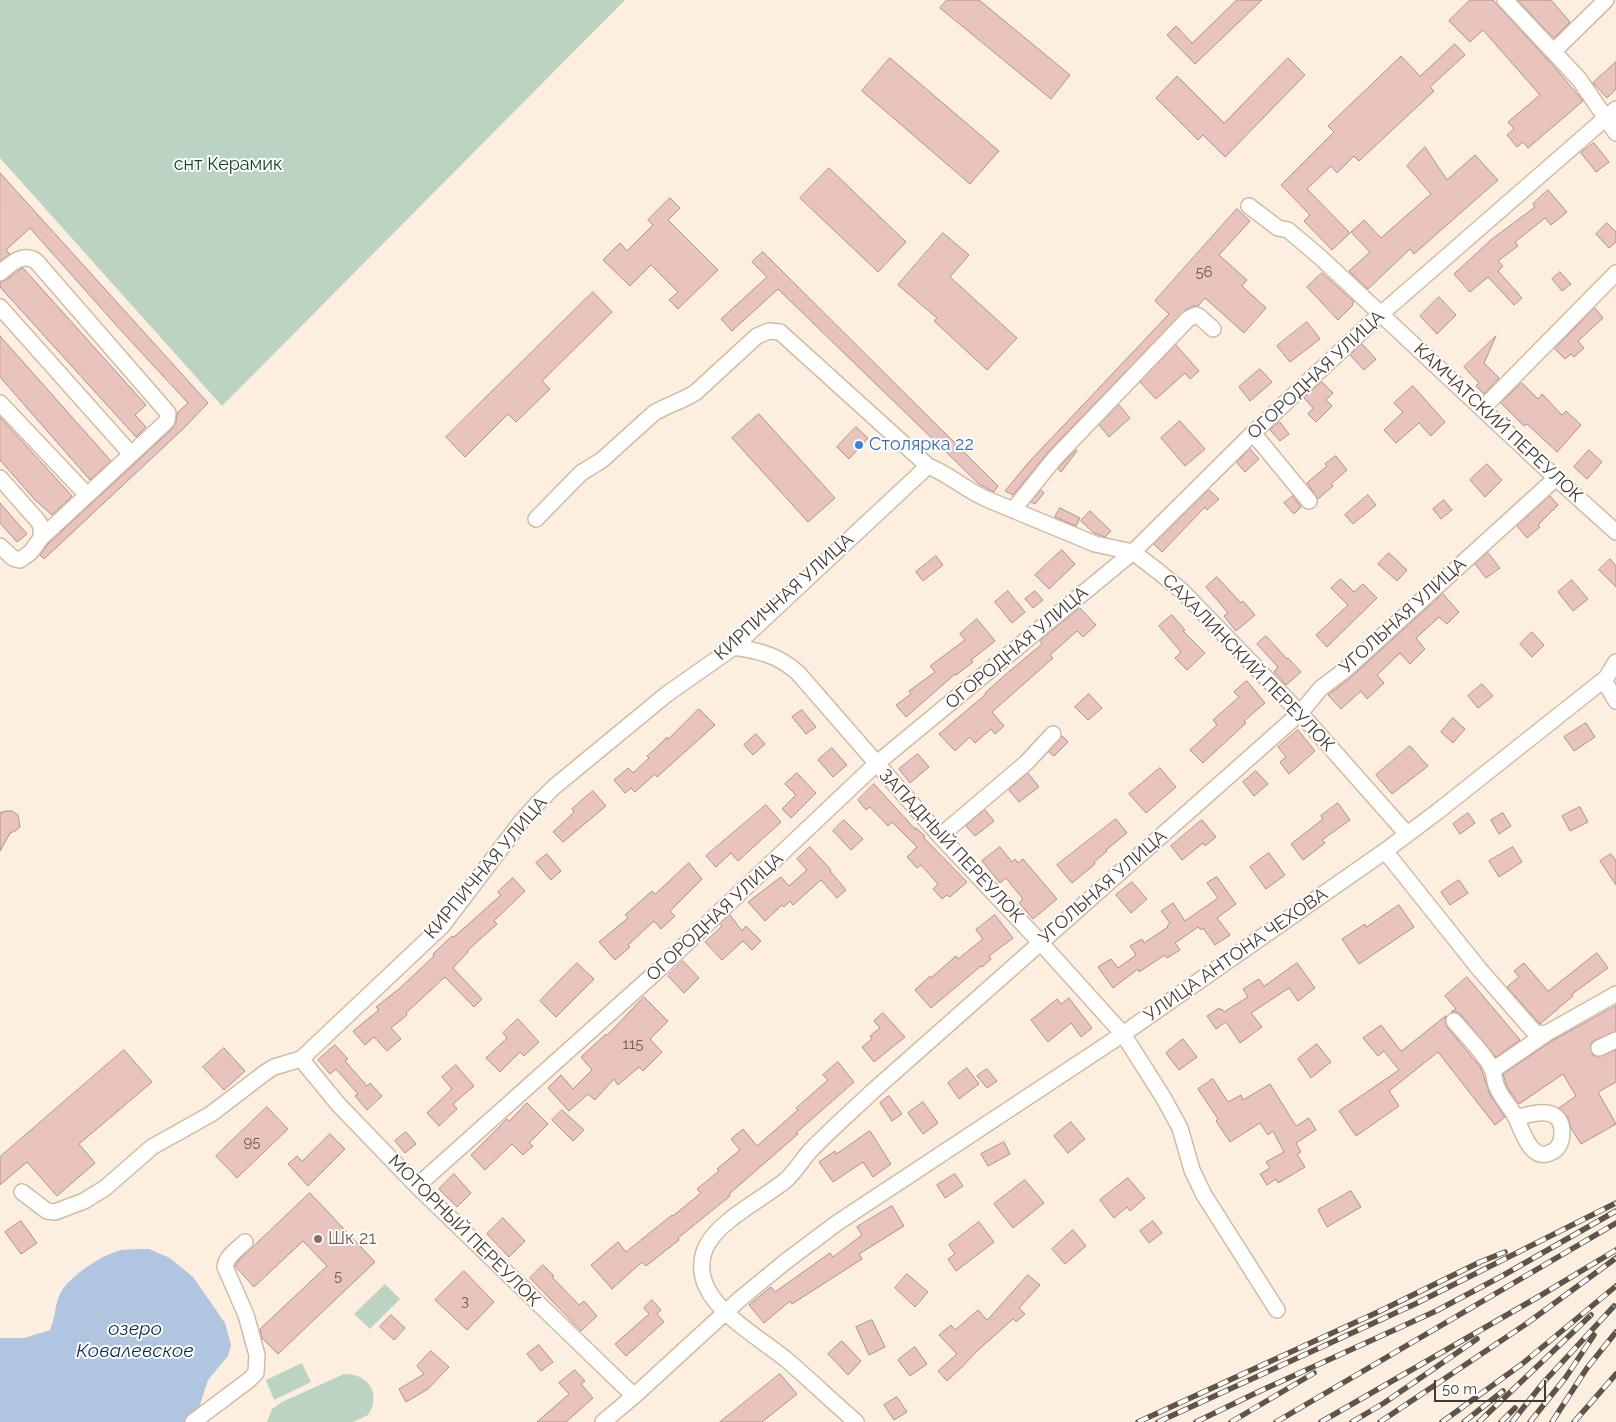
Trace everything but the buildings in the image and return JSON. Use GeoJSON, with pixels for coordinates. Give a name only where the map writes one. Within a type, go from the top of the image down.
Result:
{"type":"FeatureCollection","features":[{"type":"Feature","properties":{"kind":"street"},"geometry":{"type":"LineString","coordinates":[[1505,0],[1610,113],[1616,134]]}},
{"type":"Feature","properties":{"kind":"street"},"geometry":{"type":"LineString","coordinates":[[1554,51],[1606,0]]}},
{"type":"Feature","properties":{"kind":"street","name":"ОГОРОДНАЯ УЛИЦА"},"geometry":{"type":"LineString","coordinates":[[417,1186],[654,974],[876,764],[1133,552],[1253,433],[1381,314],[1610,113]]}},
{"type":"Feature","properties":{"kind":"street","name":"КАМЧАТСКИЙ ПЕРЕУЛОК"},"geometry":{"type":"LineString","coordinates":[[1249,206],[1278,228],[1288,230],[1322,258],[1616,532]]}},
{"type":"Feature","properties":{"kind":"street"},"geometry":{"type":"LineString","coordinates":[[0,273],[20,259],[28,258],[36,261],[164,406],[168,413],[168,421],[41,538],[31,552],[20,560],[13,558],[0,546]]}},
{"type":"Feature","properties":{"kind":"street"},"geometry":{"type":"LineString","coordinates":[[1482,409],[1616,273]]}},
{"type":"Feature","properties":{"kind":"street"},"geometry":{"type":"LineString","coordinates":[[0,306],[131,454]]}},
{"type":"Feature","properties":{"kind":"street"},"geometry":{"type":"LineString","coordinates":[[1013,510],[1055,458],[1188,319],[1196,315],[1213,329]]}},
{"type":"Feature","properties":{"kind":"street","name":"САХАЛИНСКИЙ ПЕРЕУЛОК"},"geometry":{"type":"LineString","coordinates":[[536,519],[581,473],[602,460],[642,422],[663,407],[688,398],[757,336],[769,331],[780,332],[928,466],[977,495],[1095,544],[1133,552],[1182,591],[1300,713],[1407,834]]}},
{"type":"Feature","properties":{"kind":"street"},"geometry":{"type":"LineString","coordinates":[[0,403],[87,495]]}},
{"type":"Feature","properties":{"kind":"street"},"geometry":{"type":"LineString","coordinates":[[1253,433],[1309,501]]}},
{"type":"Feature","properties":{"kind":"street","name":"КИРПИЧНАЯ УЛИЦА"},"geometry":{"type":"LineString","coordinates":[[22,1192],[47,1211],[55,1212],[84,1201],[105,1188],[152,1147],[211,1114],[266,1072],[274,1067],[301,1059],[442,926],[521,822],[542,798],[667,694],[734,647],[928,466]]}},
{"type":"Feature","properties":{"kind":"street"},"geometry":{"type":"LineString","coordinates":[[0,478],[38,521],[41,526],[41,538]]}},
{"type":"Feature","properties":{"kind":"street","name":"УГОЛЬНАЯ УЛИЦА"},"geometry":{"type":"LineString","coordinates":[[856,1422],[788,1361],[726,1312],[712,1296],[703,1276],[702,1266],[702,1254],[708,1242],[722,1227],[761,1196],[785,1180],[810,1151],[873,1091],[1300,713],[1331,679],[1345,670],[1556,478]]}},
{"type":"Feature","properties":{"kind":"street","name":"ЗАПАДНЫЙ ПЕРЕУЛОК"},"geometry":{"type":"LineString","coordinates":[[734,647],[761,651],[788,664],[798,673],[940,836],[1123,1034],[1163,1097],[1180,1128],[1192,1170],[1204,1195],[1277,1310]]}},
{"type":"Feature","properties":{"kind":"street","name":"УЛИЦА АНТОНА ЧЕХОВА"},"geometry":{"type":"LineString","coordinates":[[726,1312],[785,1262],[837,1223],[1123,1034],[1407,834],[1608,676],[1616,662]]}},
{"type":"Feature","properties":{"kind":"street"},"geometry":{"type":"LineString","coordinates":[[1608,676],[1616,701]]}},
{"type":"Feature","properties":{"kind":"street"},"geometry":{"type":"LineString","coordinates":[[940,836],[1026,763],[1053,734]]}},
{"type":"Feature","properties":{"kind":"street"},"geometry":{"type":"LineString","coordinates":[[1385,850],[1480,970],[1530,1028],[1540,1035],[1547,1034]]}},
{"type":"Feature","properties":{"kind":"street"},"geometry":{"type":"LineString","coordinates":[[1493,1070],[1547,1034],[1616,994]]}},
{"type":"Feature","properties":{"kind":"street"},"geometry":{"type":"LineString","coordinates":[[1454,1022],[1488,1062],[1493,1070],[1497,1088],[1516,1118]]}},
{"type":"Feature","properties":{"kind":"street"},"geometry":{"type":"LineString","coordinates":[[1599,1048],[1616,1040]]}},
{"type":"Feature","properties":{"kind":"street","name":"МОТОРНЫЙ ПЕРЕУЛОК"},"geometry":{"type":"LineString","coordinates":[[301,1059],[338,1104],[417,1186],[634,1396]]}},
{"type":"Feature","properties":{"kind":"street"},"geometry":{"type":"LineString","coordinates":[[193,1422],[256,1373],[257,1355],[246,1315],[225,1267],[225,1262],[245,1242]]}},
{"type":"Feature","properties":{"kind":"street"},"geometry":{"type":"LineString","coordinates":[[604,1422],[726,1312]]}},
{"type":"Feature","properties":{"kind":"green space","name":"снт Керамик"},"geometry":{"type":"Polygon","coordinates":[[[0,0],[625,0],[222,406],[0,158],[0,0]]]}},
{"type":"Feature","properties":{"kind":"green space"},"geometry":{"type":"Polygon","coordinates":[[[385,1284],[400,1299],[370,1329],[354,1314],[385,1284]]]}},
{"type":"Feature","properties":{"kind":"green space"},"geometry":{"type":"Polygon","coordinates":[[[302,1363],[311,1382],[274,1400],[266,1380],[302,1363]]]}},
{"type":"Feature","properties":{"kind":"green space"},"geometry":{"type":"Polygon","coordinates":[[[344,1374],[360,1377],[370,1386],[374,1400],[368,1415],[353,1422],[267,1422],[272,1409],[282,1402],[344,1374]]]}},
{"type":"Feature","properties":{"kind":"water","name":"озеро Ковалевское"},"geometry":{"type":"Polygon","coordinates":[[[149,1249],[170,1258],[193,1277],[225,1323],[231,1345],[228,1356],[208,1380],[199,1408],[189,1422],[0,1422],[0,1338],[24,1338],[50,1330],[59,1296],[69,1282],[77,1275],[113,1252],[149,1249]]]}},
{"type":"Feature","properties":{"kind":"railway"},"geometry":{"type":"LineString","coordinates":[[1158,1422],[1415,1304],[1616,1203]]}},
{"type":"Feature","properties":{"kind":"railway"},"geometry":{"type":"LineString","coordinates":[[1196,1422],[1436,1311],[1616,1211]]}},
{"type":"Feature","properties":{"kind":"railway"},"geometry":{"type":"LineString","coordinates":[[1276,1422],[1616,1223]]}},
{"type":"Feature","properties":{"kind":"railway"},"geometry":{"type":"LineString","coordinates":[[1321,1422],[1616,1250]]}},
{"type":"Feature","properties":{"kind":"railway"},"geometry":{"type":"LineString","coordinates":[[1138,1422],[1505,1252]]}},
{"type":"Feature","properties":{"kind":"railway"},"geometry":{"type":"LineString","coordinates":[[1380,1422],[1526,1324],[1616,1258]]}},
{"type":"Feature","properties":{"kind":"railway"},"geometry":{"type":"LineString","coordinates":[[1442,1422],[1522,1364],[1616,1286]]}},
{"type":"Feature","properties":{"kind":"railway"},"geometry":{"type":"LineString","coordinates":[[1512,1422],[1543,1383],[1614,1306]]}},
{"type":"Feature","properties":{"kind":"railway"},"geometry":{"type":"LineString","coordinates":[[1479,1422],[1591,1315]]}},
{"type":"Feature","properties":{"kind":"railway"},"geometry":{"type":"LineString","coordinates":[[1552,1422],[1587,1368],[1616,1332]]}},
{"type":"Feature","properties":{"kind":"railway"},"geometry":{"type":"LineString","coordinates":[[1530,1422],[1566,1377],[1594,1335]]}},
{"type":"Feature","properties":{"kind":"railway"},"geometry":{"type":"LineString","coordinates":[[1352,1422],[1384,1403],[1477,1339]]}},
{"type":"Feature","properties":{"kind":"railway"},"geometry":{"type":"LineString","coordinates":[[1231,1422],[1314,1373]]}},
{"type":"Feature","properties":{"kind":"railway"},"geometry":{"type":"LineString","coordinates":[[1574,1422],[1616,1374]]}},
{"type":"Feature","properties":{"kind":"railway"},"geometry":{"type":"LineString","coordinates":[[1464,1422],[1503,1391]]}},
{"type":"Feature","properties":{"kind":"railway"},"geometry":{"type":"LineString","coordinates":[[1501,1422],[1515,1408]]}},
{"type":"Feature","properties":{"kind":"place","name":"Столярка 22"},"geometry":{"type":"Point","coordinates":[859,445]}},
{"type":"Feature","properties":{"kind":"place","name":"Шк 21"},"geometry":{"type":"Point","coordinates":[318,1239]}}]}
